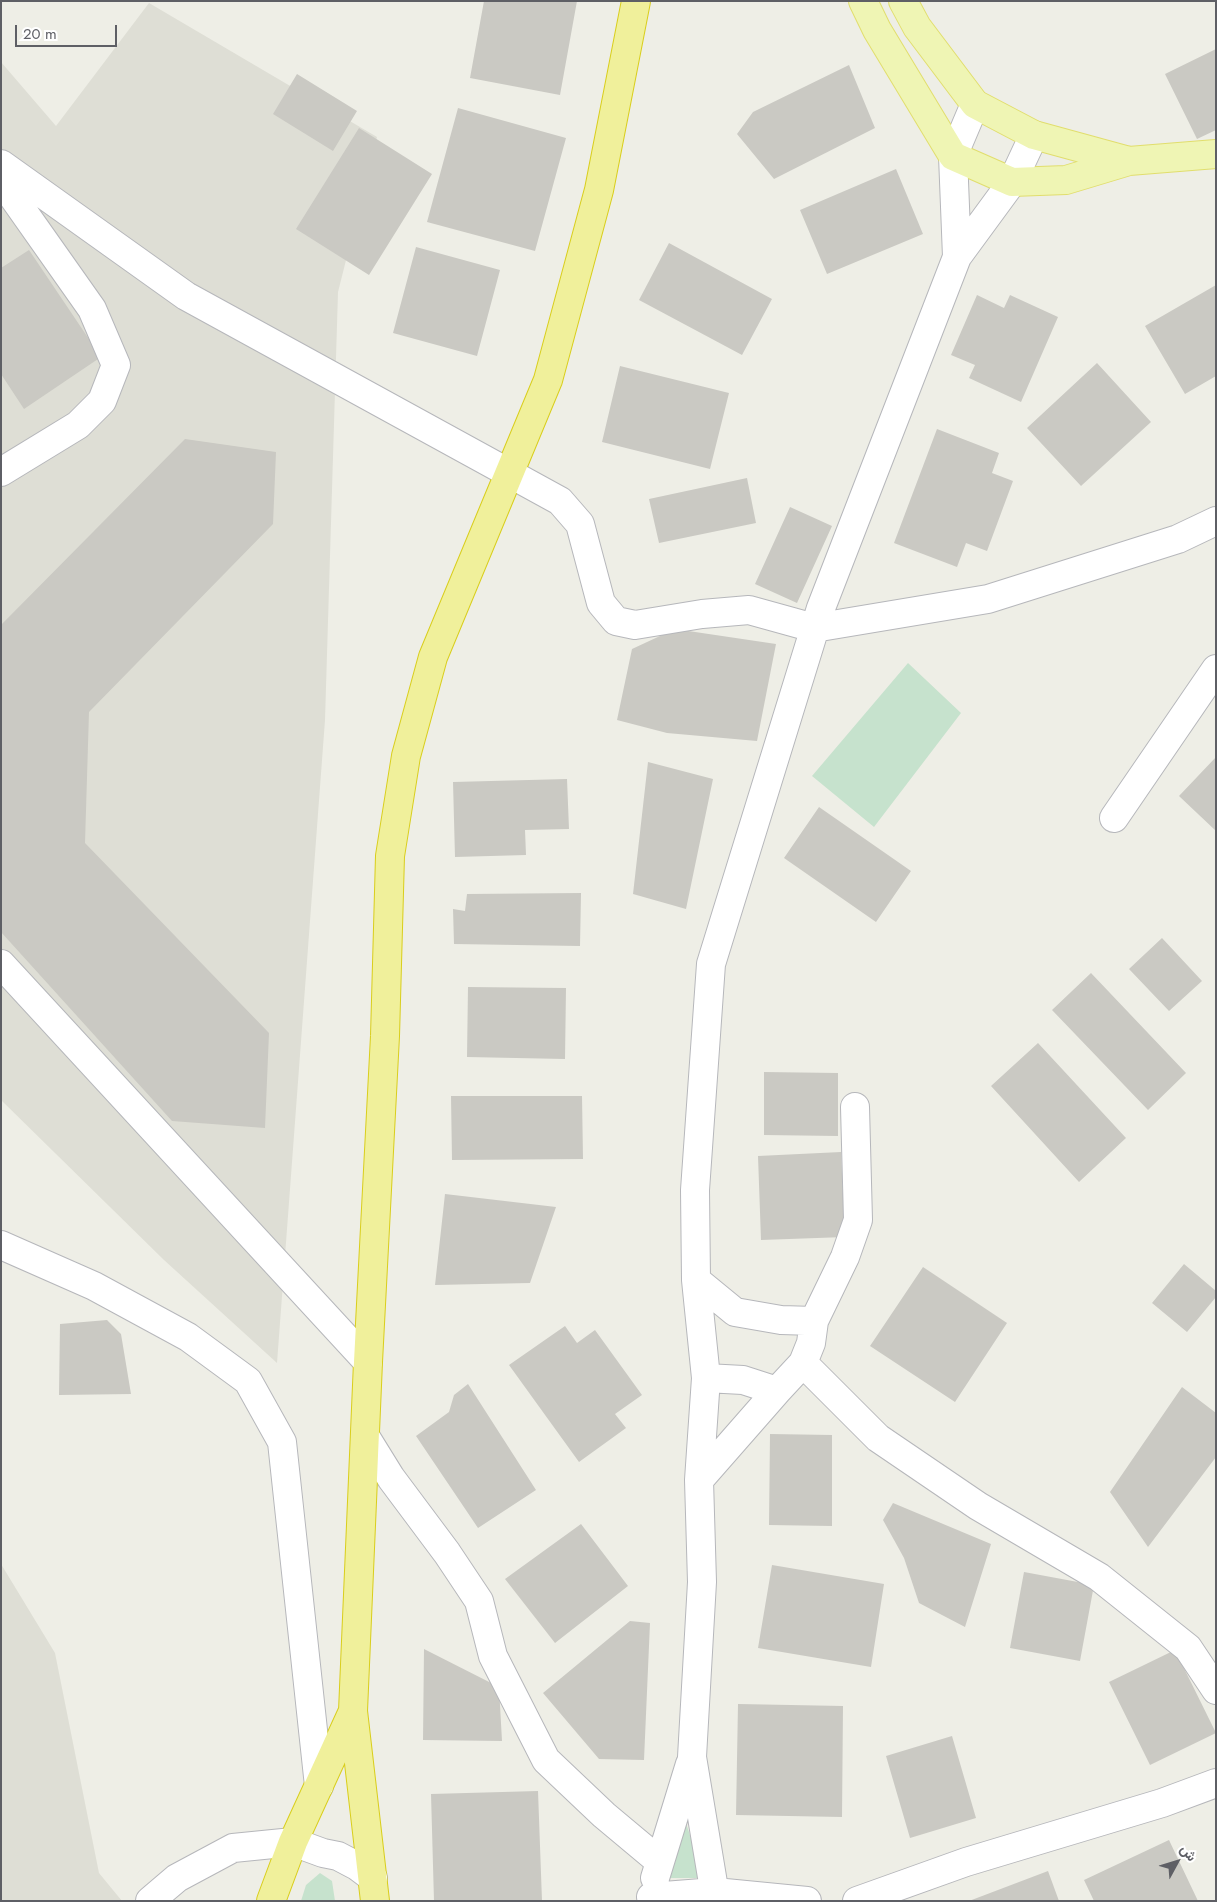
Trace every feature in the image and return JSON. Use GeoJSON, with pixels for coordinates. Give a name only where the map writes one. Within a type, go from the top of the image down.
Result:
{"type":"FeatureCollection","features":[{"type":"Feature","properties":{"kind":"highway"},"geometry":{"type":"LineString","coordinates":[[374,1889],[353,1711],[368,1362],[385,1036],[390,856],[406,756],[433,657],[548,380],[599,190],[636,1]]}},
{"type":"Feature","properties":{"kind":"highway"},"geometry":{"type":"LineString","coordinates":[[271,1901],[293,1842],[353,1711]]}},
{"type":"Feature","properties":{"kind":"main road"},"geometry":{"type":"LineString","coordinates":[[863,1],[877,30],[953,156],[1012,182],[1066,180],[1129,161],[1216,154]]}},
{"type":"Feature","properties":{"kind":"main road"},"geometry":{"type":"LineString","coordinates":[[903,1],[917,27],[975,104],[1034,135],[1129,161]]}},
{"type":"Feature","properties":{"kind":"street"},"geometry":{"type":"LineString","coordinates":[[957,257],[953,156],[975,104]]}},
{"type":"Feature","properties":{"kind":"street"},"geometry":{"type":"LineString","coordinates":[[715,1896],[692,1757],[702,1582],[699,1480],[706,1378],[696,1280],[695,1174],[712,964],[814,628],[957,257],[1012,182],[1034,135]]}},
{"type":"Feature","properties":{"kind":"street"},"geometry":{"type":"LineString","coordinates":[[1,164],[186,296],[560,501],[580,524],[601,603],[616,621],[635,625],[702,614],[749,610],[814,628],[988,599],[1178,539],[1216,521]]}},
{"type":"Feature","properties":{"kind":"street"},"geometry":{"type":"LineString","coordinates":[[1,180],[92,309],[116,364],[102,401],[78,425],[1,472]]}},
{"type":"Feature","properties":{"kind":"street"},"geometry":{"type":"LineString","coordinates":[[1114,818],[1216,669]]}},
{"type":"Feature","properties":{"kind":"street"},"geometry":{"type":"LineString","coordinates":[[1,964],[368,1362]]}},
{"type":"Feature","properties":{"kind":"street"},"geometry":{"type":"LineString","coordinates":[[699,1480],[802,1362],[811,1343],[814,1321],[845,1257],[858,1220],[855,1107]]}},
{"type":"Feature","properties":{"kind":"street"},"geometry":{"type":"LineString","coordinates":[[1,1245],[94,1286],[188,1337],[248,1381],[282,1442],[319,1786]]}},
{"type":"Feature","properties":{"kind":"street"},"geometry":{"type":"LineString","coordinates":[[781,1320],[845,1257]]}},
{"type":"Feature","properties":{"kind":"street"},"geometry":{"type":"LineString","coordinates":[[696,1280],[735,1312],[781,1320],[814,1321]]}},
{"type":"Feature","properties":{"kind":"street"},"geometry":{"type":"LineString","coordinates":[[802,1362],[878,1438],[978,1506],[1099,1576],[1188,1648],[1216,1690]]}},
{"type":"Feature","properties":{"kind":"street"},"geometry":{"type":"LineString","coordinates":[[706,1378],[743,1380],[778,1391]]}},
{"type":"Feature","properties":{"kind":"street"},"geometry":{"type":"LineString","coordinates":[[365,1436],[391,1478],[447,1553],[480,1602],[493,1656],[546,1760],[604,1815],[659,1861]]}},
{"type":"Feature","properties":{"kind":"street"},"geometry":{"type":"LineString","coordinates":[[692,1757],[659,1861],[650,1899],[715,1896],[807,1901]]}},
{"type":"Feature","properties":{"kind":"street"},"geometry":{"type":"LineString","coordinates":[[857,1901],[966,1862],[1162,1803],[1216,1783]]}},
{"type":"Feature","properties":{"kind":"street"},"geometry":{"type":"LineString","coordinates":[[150,1901],[174,1890],[233,1848],[293,1842],[323,1853],[338,1856],[357,1866],[374,1889]]}},
{"type":"Feature","properties":{"kind":"shaded area"},"geometry":{"type":"Polygon","coordinates":[[[149,3],[377,137],[338,292],[325,720],[277,1363],[164,1260],[1,1100],[1,62],[56,126],[149,3]]]}},
{"type":"Feature","properties":{"kind":"shaded area"},"geometry":{"type":"Polygon","coordinates":[[[1,1564],[55,1653],[99,1873],[122,1901],[1,1901],[1,1564]]]}},
{"type":"Feature","properties":{"kind":"green space"},"geometry":{"type":"Polygon","coordinates":[[[908,663],[961,713],[874,827],[812,776],[908,663]]]}},
{"type":"Feature","properties":{"kind":"green space"},"geometry":{"type":"Polygon","coordinates":[[[685,1820],[704,1878],[664,1878],[685,1820]]]}},
{"type":"Feature","properties":{"kind":"green space"},"geometry":{"type":"Polygon","coordinates":[[[320,1873],[332,1881],[335,1901],[301,1901],[306,1885],[320,1873]]]}},
{"type":"Feature","properties":{"kind":"building"},"geometry":{"type":"Polygon","coordinates":[[[484,1],[577,1],[560,95],[470,78],[484,1]]]}},
{"type":"Feature","properties":{"kind":"building"},"geometry":{"type":"Polygon","coordinates":[[[1216,49],[1216,130],[1197,139],[1165,74],[1216,49]]]}},
{"type":"Feature","properties":{"kind":"building"},"geometry":{"type":"Polygon","coordinates":[[[849,65],[875,128],[774,179],[737,134],[753,112],[849,65]]]}},
{"type":"Feature","properties":{"kind":"building"},"geometry":{"type":"Polygon","coordinates":[[[297,74],[357,111],[333,151],[273,114],[297,74]]]}},
{"type":"Feature","properties":{"kind":"building"},"geometry":{"type":"Polygon","coordinates":[[[458,108],[566,138],[535,251],[427,222],[458,108]]]}},
{"type":"Feature","properties":{"kind":"building"},"geometry":{"type":"Polygon","coordinates":[[[359,128],[432,174],[369,275],[296,229],[359,128]]]}},
{"type":"Feature","properties":{"kind":"building"},"geometry":{"type":"Polygon","coordinates":[[[896,169],[923,234],[827,274],[800,210],[896,169]]]}},
{"type":"Feature","properties":{"kind":"building"},"geometry":{"type":"Polygon","coordinates":[[[669,243],[772,299],[742,355],[639,300],[669,243]]]}},
{"type":"Feature","properties":{"kind":"building"},"geometry":{"type":"Polygon","coordinates":[[[416,247],[500,270],[477,356],[393,333],[416,247]]]}},
{"type":"Feature","properties":{"kind":"building"},"geometry":{"type":"Polygon","coordinates":[[[29,250],[101,357],[24,409],[1,374],[1,268],[29,250]]]}},
{"type":"Feature","properties":{"kind":"building"},"geometry":{"type":"Polygon","coordinates":[[[1216,285],[1216,376],[1185,394],[1145,326],[1216,285]]]}},
{"type":"Feature","properties":{"kind":"building"},"geometry":{"type":"Polygon","coordinates":[[[977,295],[1004,308],[1010,295],[1058,317],[1021,402],[969,378],[975,365],[951,355],[977,295]]]}},
{"type":"Feature","properties":{"kind":"building"},"geometry":{"type":"Polygon","coordinates":[[[1097,363],[1151,422],[1081,486],[1027,428],[1097,363]]]}},
{"type":"Feature","properties":{"kind":"building"},"geometry":{"type":"Polygon","coordinates":[[[620,366],[729,393],[710,469],[602,442],[620,366]]]}},
{"type":"Feature","properties":{"kind":"building"},"geometry":{"type":"Polygon","coordinates":[[[937,429],[999,453],[992,473],[1013,481],[987,551],[966,543],[957,567],[894,543],[937,429]]]}},
{"type":"Feature","properties":{"kind":"building"},"geometry":{"type":"Polygon","coordinates":[[[185,439],[276,452],[273,524],[89,712],[85,843],[269,1033],[265,1128],[172,1121],[1,932],[1,625],[185,439]]]}},
{"type":"Feature","properties":{"kind":"building"},"geometry":{"type":"Polygon","coordinates":[[[747,478],[756,523],[659,543],[649,499],[747,478]]]}},
{"type":"Feature","properties":{"kind":"building"},"geometry":{"type":"Polygon","coordinates":[[[790,507],[832,526],[797,603],[755,584],[790,507]]]}},
{"type":"Feature","properties":{"kind":"building"},"geometry":{"type":"Polygon","coordinates":[[[675,629],[776,644],[757,741],[667,733],[617,720],[632,649],[675,629]]]}},
{"type":"Feature","properties":{"kind":"building"},"geometry":{"type":"Polygon","coordinates":[[[1216,757],[1216,831],[1179,796],[1216,757]]]}},
{"type":"Feature","properties":{"kind":"building"},"geometry":{"type":"Polygon","coordinates":[[[648,762],[713,779],[686,909],[633,894],[648,762]]]}},
{"type":"Feature","properties":{"kind":"building"},"geometry":{"type":"Polygon","coordinates":[[[567,779],[569,829],[525,830],[526,855],[455,857],[453,782],[567,779]]]}},
{"type":"Feature","properties":{"kind":"building"},"geometry":{"type":"Polygon","coordinates":[[[819,807],[911,871],[876,922],[784,858],[819,807]]]}},
{"type":"Feature","properties":{"kind":"building"},"geometry":{"type":"Polygon","coordinates":[[[581,893],[580,946],[454,944],[453,909],[465,911],[467,894],[581,893]]]}},
{"type":"Feature","properties":{"kind":"building"},"geometry":{"type":"Polygon","coordinates":[[[1162,938],[1202,981],[1169,1011],[1129,969],[1162,938]]]}},
{"type":"Feature","properties":{"kind":"building"},"geometry":{"type":"Polygon","coordinates":[[[1091,973],[1186,1073],[1148,1110],[1052,1010],[1091,973]]]}},
{"type":"Feature","properties":{"kind":"building"},"geometry":{"type":"Polygon","coordinates":[[[468,987],[566,988],[565,1059],[467,1057],[468,987]]]}},
{"type":"Feature","properties":{"kind":"building"},"geometry":{"type":"Polygon","coordinates":[[[1038,1043],[1126,1138],[1079,1182],[991,1086],[1038,1043]]]}},
{"type":"Feature","properties":{"kind":"building"},"geometry":{"type":"Polygon","coordinates":[[[764,1072],[838,1073],[838,1136],[764,1135],[764,1072]]]}},
{"type":"Feature","properties":{"kind":"building"},"geometry":{"type":"Polygon","coordinates":[[[451,1096],[582,1096],[583,1159],[452,1160],[451,1096]]]}},
{"type":"Feature","properties":{"kind":"building"},"geometry":{"type":"Polygon","coordinates":[[[841,1152],[845,1237],[761,1240],[758,1156],[841,1152]]]}},
{"type":"Feature","properties":{"kind":"building"},"geometry":{"type":"Polygon","coordinates":[[[445,1194],[556,1207],[530,1283],[435,1285],[445,1194]]]}},
{"type":"Feature","properties":{"kind":"building"},"geometry":{"type":"Polygon","coordinates":[[[1184,1264],[1216,1291],[1216,1297],[1187,1332],[1152,1303],[1184,1264]]]}},
{"type":"Feature","properties":{"kind":"building"},"geometry":{"type":"Polygon","coordinates":[[[923,1267],[1007,1323],[955,1402],[870,1346],[923,1267]]]}},
{"type":"Feature","properties":{"kind":"building"},"geometry":{"type":"Polygon","coordinates":[[[107,1320],[121,1334],[131,1394],[59,1395],[60,1324],[107,1320]]]}},
{"type":"Feature","properties":{"kind":"building"},"geometry":{"type":"Polygon","coordinates":[[[565,1326],[577,1343],[595,1330],[642,1395],[615,1414],[626,1428],[579,1462],[509,1365],[565,1326]]]}},
{"type":"Feature","properties":{"kind":"building"},"geometry":{"type":"Polygon","coordinates":[[[468,1384],[536,1490],[478,1528],[416,1436],[449,1412],[454,1395],[468,1384]]]}},
{"type":"Feature","properties":{"kind":"building"},"geometry":{"type":"Polygon","coordinates":[[[1182,1387],[1216,1413],[1216,1457],[1148,1547],[1110,1492],[1182,1387]]]}},
{"type":"Feature","properties":{"kind":"building"},"geometry":{"type":"Polygon","coordinates":[[[770,1434],[832,1435],[832,1526],[769,1525],[770,1434]]]}},
{"type":"Feature","properties":{"kind":"building"},"geometry":{"type":"Polygon","coordinates":[[[893,1503],[991,1544],[965,1627],[919,1603],[904,1558],[883,1520],[893,1503]]]}},
{"type":"Feature","properties":{"kind":"building"},"geometry":{"type":"Polygon","coordinates":[[[581,1524],[628,1586],[555,1643],[505,1579],[581,1524]]]}},
{"type":"Feature","properties":{"kind":"building"},"geometry":{"type":"Polygon","coordinates":[[[772,1565],[884,1584],[871,1667],[758,1648],[772,1565]]]}},
{"type":"Feature","properties":{"kind":"building"},"geometry":{"type":"Polygon","coordinates":[[[1024,1572],[1094,1585],[1080,1661],[1010,1648],[1024,1572]]]}},
{"type":"Feature","properties":{"kind":"building"},"geometry":{"type":"Polygon","coordinates":[[[630,1621],[650,1623],[644,1760],[599,1759],[543,1693],[630,1621]]]}},
{"type":"Feature","properties":{"kind":"building"},"geometry":{"type":"Polygon","coordinates":[[[424,1649],[499,1687],[502,1741],[423,1740],[424,1649]]]}},
{"type":"Feature","properties":{"kind":"building"},"geometry":{"type":"Polygon","coordinates":[[[1175,1650],[1216,1733],[1150,1765],[1109,1682],[1175,1650]]]}},
{"type":"Feature","properties":{"kind":"building"},"geometry":{"type":"Polygon","coordinates":[[[738,1704],[843,1706],[842,1817],[736,1815],[738,1704]]]}},
{"type":"Feature","properties":{"kind":"building"},"geometry":{"type":"Polygon","coordinates":[[[952,1736],[976,1818],[910,1838],[886,1756],[952,1736]]]}},
{"type":"Feature","properties":{"kind":"building"},"geometry":{"type":"Polygon","coordinates":[[[538,1791],[542,1901],[434,1901],[431,1794],[538,1791]]]}},
{"type":"Feature","properties":{"kind":"building"},"geometry":{"type":"Polygon","coordinates":[[[1169,1840],[1198,1901],[1094,1901],[1084,1880],[1169,1840]]]}},
{"type":"Feature","properties":{"kind":"building"},"geometry":{"type":"Polygon","coordinates":[[[1048,1871],[1059,1901],[969,1901],[1048,1871]]]}}]}
